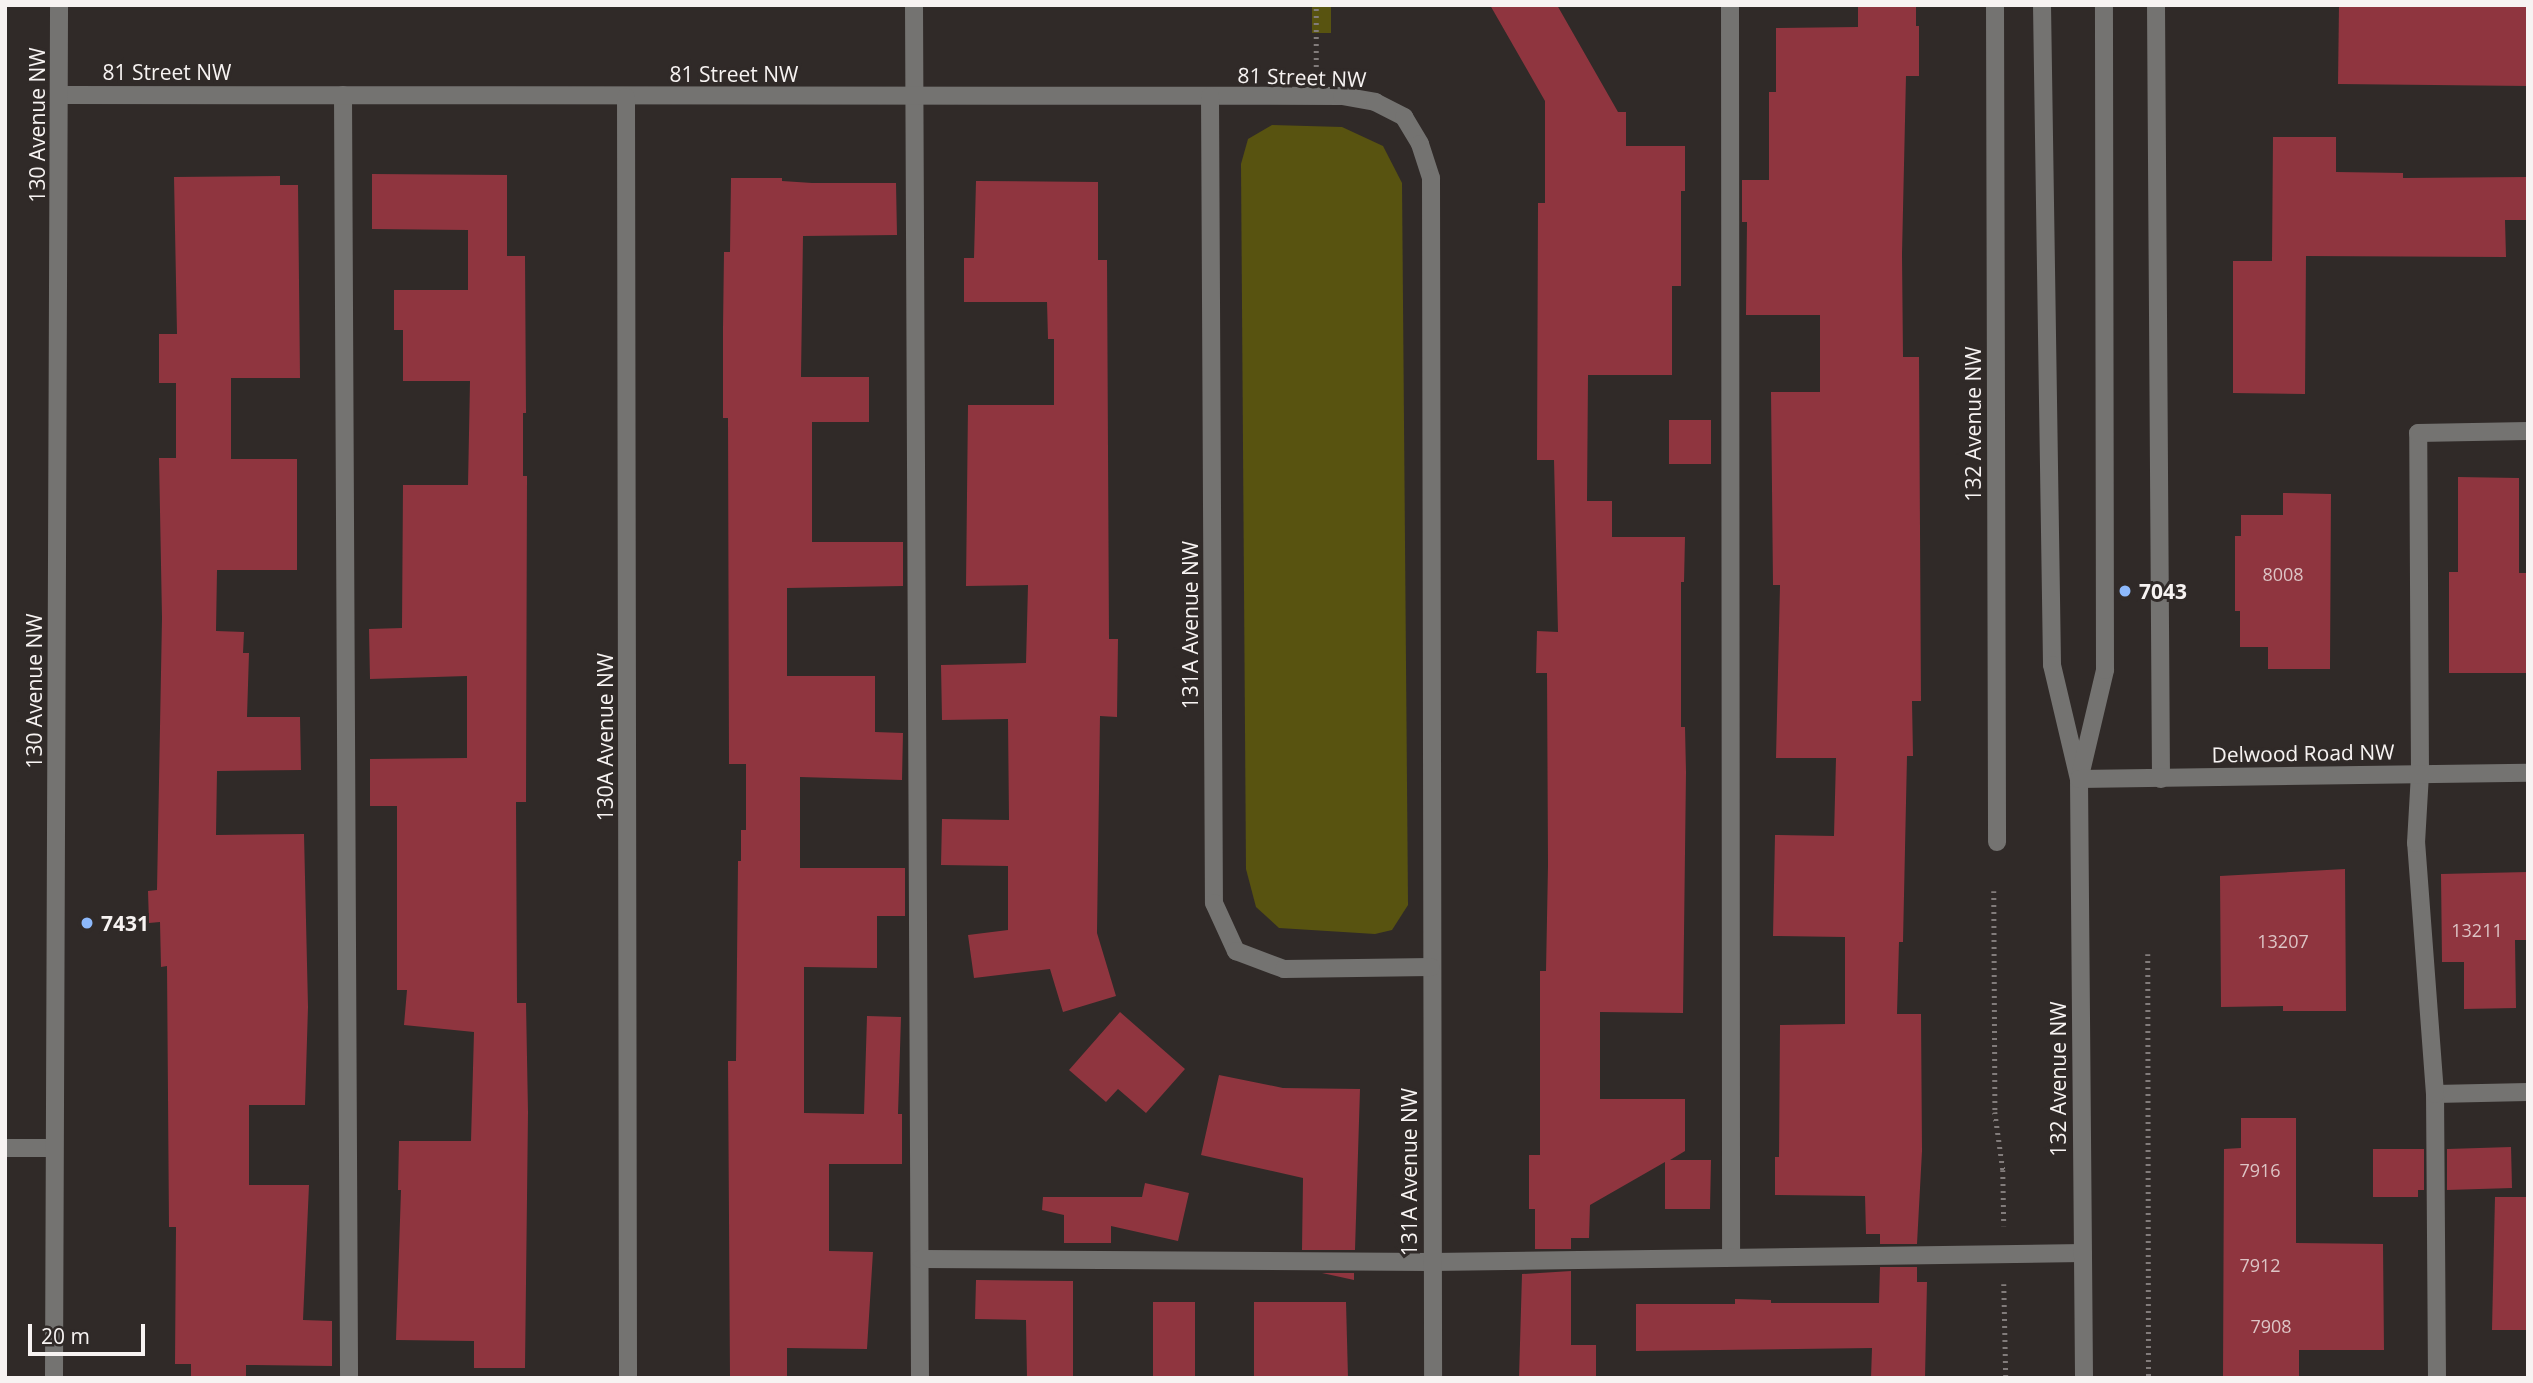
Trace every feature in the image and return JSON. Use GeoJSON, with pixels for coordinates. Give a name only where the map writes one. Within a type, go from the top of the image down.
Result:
{"type":"FeatureCollection","features":[{"type":"Feature","properties":{"kind":"street","name":"130 Avenue NW"},"geometry":{"type":"LineString","coordinates":[[54,1378],[59,5]]}},
{"type":"Feature","properties":{"kind":"street"},"geometry":{"type":"LineString","coordinates":[[914,5],[920,1378]]}},
{"type":"Feature","properties":{"kind":"street"},"geometry":{"type":"LineString","coordinates":[[1730,5],[1731,1256]]}},
{"type":"Feature","properties":{"kind":"street","name":"132 Avenue NW"},"geometry":{"type":"LineString","coordinates":[[1995,5],[1997,842]]}},
{"type":"Feature","properties":{"kind":"street","name":"132 Avenue NW"},"geometry":{"type":"LineString","coordinates":[[2042,5],[2052,666],[2079,779],[2084,1378]]}},
{"type":"Feature","properties":{"kind":"street","name":"132 Avenue NW"},"geometry":{"type":"LineString","coordinates":[[2079,779],[2105,670],[2104,5]]}},
{"type":"Feature","properties":{"kind":"street"},"geometry":{"type":"LineString","coordinates":[[2156,5],[2161,779]]}},
{"type":"Feature","properties":{"kind":"street","name":"81 Street NW"},"geometry":{"type":"LineString","coordinates":[[60,94],[1316,96],[1375,102],[1404,117]]}},
{"type":"Feature","properties":{"kind":"street"},"geometry":{"type":"LineString","coordinates":[[343,95],[349,1378]]}},
{"type":"Feature","properties":{"kind":"street","name":"131A Avenue NW"},"geometry":{"type":"LineString","coordinates":[[1210,96],[1214,903],[1236,951],[1284,969],[1431,967]]}},
{"type":"Feature","properties":{"kind":"street","name":"130A Avenue NW"},"geometry":{"type":"LineString","coordinates":[[626,97],[628,1378]]}},
{"type":"Feature","properties":{"kind":"street","name":"131A Avenue NW"},"geometry":{"type":"LineString","coordinates":[[1404,117],[1420,144],[1431,178],[1433,1378]]}},
{"type":"Feature","properties":{"kind":"street"},"geometry":{"type":"LineString","coordinates":[[2437,1378],[2435,1094],[2416,843],[2420,774],[2418,433],[2528,431]]}},
{"type":"Feature","properties":{"kind":"street","name":"Delwood Road NW"},"geometry":{"type":"LineString","coordinates":[[2079,779],[2528,773]]}},
{"type":"Feature","properties":{"kind":"street"},"geometry":{"type":"LineString","coordinates":[[2435,1094],[2528,1092]]}},
{"type":"Feature","properties":{"kind":"street"},"geometry":{"type":"LineString","coordinates":[[5,1148],[54,1147]]}},
{"type":"Feature","properties":{"kind":"street"},"geometry":{"type":"LineString","coordinates":[[920,1259],[1432,1262],[2083,1253]]}},
{"type":"Feature","properties":{"kind":"path"},"geometry":{"type":"LineString","coordinates":[[1316,5],[1316,96]]}},
{"type":"Feature","properties":{"kind":"path"},"geometry":{"type":"LineString","coordinates":[[1994,891],[1995,1112],[2003,1170],[2003,1338],[2006,1378]]}},
{"type":"Feature","properties":{"kind":"path"},"geometry":{"type":"LineString","coordinates":[[2148,954],[2149,1378]]}},
{"type":"Feature","properties":{"kind":"shaded area"},"geometry":{"type":"Polygon","coordinates":[[[1312,5],[1331,5],[1331,33],[1312,33],[1312,5]]]}},
{"type":"Feature","properties":{"kind":"shaded area"},"geometry":{"type":"Polygon","coordinates":[[[1272,125],[1342,127],[1383,146],[1402,183],[1408,905],[1392,930],[1375,934],[1279,928],[1256,907],[1246,869],[1241,164],[1248,139],[1272,125]]]}},
{"type":"Feature","properties":{"kind":"building"},"geometry":{"type":"Polygon","coordinates":[[[1490,5],[1557,5],[1618,112],[1626,112],[1626,146],[1685,146],[1685,191],[1681,191],[1681,286],[1672,286],[1672,375],[1588,375],[1587,501],[1612,501],[1612,537],[1685,537],[1684,582],[1681,582],[1681,727],[1685,727],[1686,772],[1683,1013],[1600,1012],[1600,1099],[1685,1099],[1685,1151],[1670,1160],[1711,1160],[1710,1209],[1665,1209],[1665,1162],[1590,1205],[1589,1238],[1571,1238],[1571,1249],[1535,1249],[1535,1209],[1529,1209],[1529,1155],[1540,1155],[1540,971],[1546,971],[1548,865],[1547,673],[1536,673],[1537,631],[1558,632],[1554,460],[1537,460],[1538,203],[1545,203],[1545,101],[1490,5]]]}},
{"type":"Feature","properties":{"kind":"building"},"geometry":{"type":"Polygon","coordinates":[[[1858,5],[1916,5],[1916,26],[1919,26],[1919,76],[1906,76],[1902,254],[1903,357],[1919,357],[1921,701],[1912,701],[1913,756],[1907,756],[1903,942],[1899,942],[1897,1014],[1921,1014],[1922,1151],[1917,1244],[1880,1244],[1880,1234],[1866,1234],[1865,1196],[1775,1195],[1775,1157],[1779,1157],[1780,1025],[1845,1024],[1845,937],[1773,936],[1775,835],[1834,836],[1836,758],[1776,758],[1780,585],[1773,585],[1771,392],[1820,392],[1820,315],[1746,315],[1747,222],[1742,222],[1742,180],[1769,180],[1769,92],[1776,92],[1776,28],[1858,27],[1858,5]]]}},
{"type":"Feature","properties":{"kind":"building"},"geometry":{"type":"Polygon","coordinates":[[[2339,5],[2528,5],[2528,86],[2338,84],[2339,5]]]}},
{"type":"Feature","properties":{"kind":"building"},"geometry":{"type":"Polygon","coordinates":[[[2273,137],[2336,137],[2336,172],[2403,173],[2403,178],[2528,177],[2528,220],[2505,220],[2506,257],[2306,256],[2305,394],[2233,393],[2233,261],[2272,261],[2273,137]]]}},
{"type":"Feature","properties":{"kind":"building"},"geometry":{"type":"Polygon","coordinates":[[[372,174],[507,175],[507,256],[525,256],[526,413],[523,413],[523,476],[527,476],[526,802],[516,802],[517,1003],[526,1003],[528,1112],[525,1368],[474,1368],[474,1341],[396,1340],[401,1190],[398,1190],[399,1141],[471,1141],[474,1032],[404,1025],[407,990],[397,990],[397,806],[370,806],[370,759],[467,758],[467,676],[370,679],[369,629],[402,628],[403,485],[468,485],[470,381],[403,381],[403,330],[394,330],[394,290],[468,290],[468,230],[372,229],[372,174]]]}},
{"type":"Feature","properties":{"kind":"building"},"geometry":{"type":"Polygon","coordinates":[[[280,176],[280,185],[298,185],[300,378],[231,378],[231,459],[297,459],[297,570],[217,570],[216,631],[244,632],[243,653],[249,653],[247,717],[300,717],[301,770],[217,771],[216,835],[304,834],[308,1007],[305,1105],[249,1105],[249,1185],[309,1185],[303,1320],[332,1321],[332,1366],[246,1365],[246,1378],[191,1378],[191,1364],[175,1364],[176,1227],[169,1227],[167,966],[161,967],[160,922],[149,923],[148,891],[157,890],[162,618],[159,458],[176,458],[176,383],[159,383],[159,334],[177,334],[174,177],[280,176]]]}},
{"type":"Feature","properties":{"kind":"building"},"geometry":{"type":"Polygon","coordinates":[[[731,178],[782,178],[782,181],[812,183],[896,183],[897,235],[803,236],[801,377],[869,377],[869,422],[812,422],[812,542],[903,542],[903,586],[787,588],[787,676],[875,676],[875,732],[903,733],[902,780],[800,777],[800,868],[905,868],[905,916],[877,916],[877,968],[804,967],[804,1113],[864,1114],[867,1016],[901,1017],[898,1114],[902,1114],[902,1164],[829,1164],[829,1251],[873,1252],[867,1349],[787,1348],[787,1378],[730,1378],[728,1061],[736,1061],[738,861],[741,861],[741,830],[746,830],[746,764],[729,764],[728,418],[723,418],[723,329],[724,252],[730,252],[731,178]]]}},
{"type":"Feature","properties":{"kind":"building"},"geometry":{"type":"Polygon","coordinates":[[[976,181],[1098,182],[1098,260],[1107,260],[1109,639],[1118,639],[1117,717],[1100,716],[1097,933],[1116,996],[1063,1012],[1050,969],[974,978],[968,935],[1008,930],[1008,866],[941,865],[942,819],[1009,820],[1008,719],[942,720],[941,665],[1026,663],[1028,585],[966,586],[968,405],[1054,405],[1054,339],[1048,339],[1047,302],[964,302],[964,258],[974,258],[976,181]]]}},
{"type":"Feature","properties":{"kind":"building"},"geometry":{"type":"Polygon","coordinates":[[[1669,420],[1711,420],[1711,464],[1669,464],[1669,420]]]}},
{"type":"Feature","properties":{"kind":"building"},"geometry":{"type":"Polygon","coordinates":[[[2458,477],[2519,478],[2519,573],[2528,573],[2528,673],[2449,673],[2449,572],[2458,572],[2458,477]]]}},
{"type":"Feature","properties":{"kind":"building"},"geometry":{"type":"Polygon","coordinates":[[[2283,493],[2331,494],[2330,669],[2268,669],[2268,647],[2240,647],[2240,611],[2235,611],[2235,536],[2241,536],[2241,515],[2283,515],[2283,493]]]}},
{"type":"Feature","properties":{"kind":"building"},"geometry":{"type":"Polygon","coordinates":[[[2345,869],[2346,1011],[2283,1011],[2283,1006],[2221,1007],[2220,876],[2345,869]]]}},
{"type":"Feature","properties":{"kind":"building"},"geometry":{"type":"Polygon","coordinates":[[[2528,872],[2528,940],[2515,940],[2516,1008],[2464,1009],[2464,962],[2442,962],[2441,874],[2528,872]]]}},
{"type":"Feature","properties":{"kind":"building"},"geometry":{"type":"Polygon","coordinates":[[[1120,1012],[1185,1069],[1146,1113],[1118,1089],[1106,1102],[1069,1070],[1120,1012]]]}},
{"type":"Feature","properties":{"kind":"building"},"geometry":{"type":"Polygon","coordinates":[[[1219,1075],[1283,1088],[1360,1089],[1355,1250],[1302,1250],[1303,1178],[1201,1155],[1219,1075]]]}},
{"type":"Feature","properties":{"kind":"building"},"geometry":{"type":"Polygon","coordinates":[[[2241,1118],[2296,1118],[2296,1243],[2383,1244],[2384,1350],[2299,1350],[2299,1378],[2223,1378],[2224,1149],[2241,1148],[2241,1118]]]}},
{"type":"Feature","properties":{"kind":"building"},"geometry":{"type":"Polygon","coordinates":[[[2511,1147],[2512,1188],[2447,1190],[2447,1149],[2511,1147]]]}},
{"type":"Feature","properties":{"kind":"building"},"geometry":{"type":"Polygon","coordinates":[[[2373,1149],[2424,1149],[2424,1190],[2418,1190],[2418,1197],[2373,1197],[2373,1149]]]}},
{"type":"Feature","properties":{"kind":"building"},"geometry":{"type":"Polygon","coordinates":[[[1145,1183],[1189,1193],[1178,1241],[1111,1226],[1111,1243],[1064,1243],[1064,1215],[1042,1210],[1043,1197],[1142,1197],[1145,1183]]]}},
{"type":"Feature","properties":{"kind":"building"},"geometry":{"type":"Polygon","coordinates":[[[2495,1197],[2528,1197],[2528,1330],[2492,1330],[2495,1197]]]}},
{"type":"Feature","properties":{"kind":"building"},"geometry":{"type":"Polygon","coordinates":[[[1880,1267],[1917,1267],[1917,1282],[1927,1282],[1925,1378],[1871,1378],[1872,1348],[1636,1351],[1636,1304],[1735,1304],[1735,1299],[1771,1300],[1771,1303],[1879,1303],[1880,1267]]]}},
{"type":"Feature","properties":{"kind":"building"},"geometry":{"type":"Polygon","coordinates":[[[1571,1271],[1571,1345],[1596,1345],[1596,1378],[1519,1378],[1522,1274],[1571,1271]]]}},
{"type":"Feature","properties":{"kind":"building"},"geometry":{"type":"Polygon","coordinates":[[[1322,1273],[1354,1273],[1354,1280],[1322,1273]]]}},
{"type":"Feature","properties":{"kind":"building"},"geometry":{"type":"Polygon","coordinates":[[[976,1280],[1073,1281],[1073,1378],[1027,1378],[1026,1320],[975,1319],[976,1280]]]}},
{"type":"Feature","properties":{"kind":"building"},"geometry":{"type":"Polygon","coordinates":[[[1153,1302],[1195,1302],[1195,1378],[1153,1378],[1153,1302]]]}},
{"type":"Feature","properties":{"kind":"building"},"geometry":{"type":"Polygon","coordinates":[[[1254,1302],[1346,1302],[1348,1378],[1254,1378],[1254,1302]]]}},
{"type":"Feature","properties":{"kind":"place","name":"7043"},"geometry":{"type":"Point","coordinates":[2125,591]}},
{"type":"Feature","properties":{"kind":"place","name":"7431"},"geometry":{"type":"Point","coordinates":[87,923]}}]}
